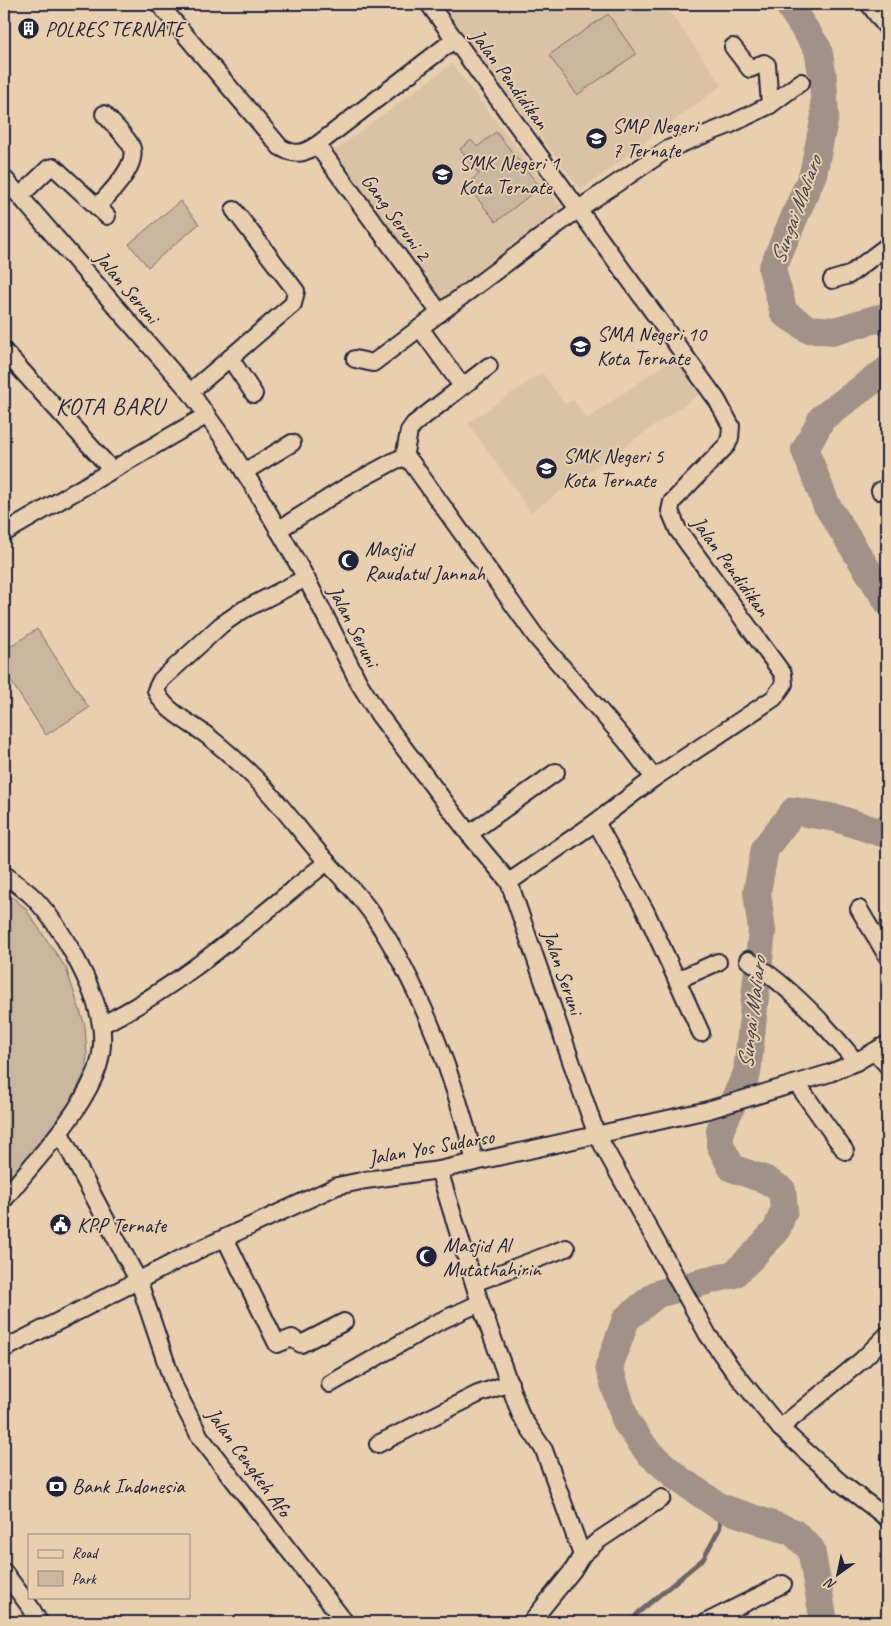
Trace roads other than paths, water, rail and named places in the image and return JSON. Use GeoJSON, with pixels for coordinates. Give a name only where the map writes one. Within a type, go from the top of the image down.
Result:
{"type":"FeatureCollection","features":[{"type":"Feature","properties":{"kind":"street"},"geometry":{"type":"LineString","coordinates":[[159,4],[280,147],[296,155],[306,153],[317,146],[455,39]]}},
{"type":"Feature","properties":{"kind":"street","name":"Jalan Pendidikan"},"geometry":{"type":"LineString","coordinates":[[429,4],[716,400],[731,426],[730,438],[727,444],[672,502],[670,511],[678,530],[784,674],[784,684],[774,698],[654,778],[596,822],[509,882]]}},
{"type":"Feature","properties":{"kind":"street"},"geometry":{"type":"LineString","coordinates":[[869,4],[887,28]]}},
{"type":"Feature","properties":{"kind":"street"},"geometry":{"type":"LineString","coordinates":[[733,47],[750,69],[764,63],[767,64],[770,104]]}},
{"type":"Feature","properties":{"kind":"street"},"geometry":{"type":"LineString","coordinates":[[355,359],[373,363],[577,210],[668,149],[712,133],[770,104],[802,82]]}},
{"type":"Feature","properties":{"kind":"street"},"geometry":{"type":"LineString","coordinates":[[20,196],[48,168],[54,167],[102,212],[132,161],[133,152],[130,144],[104,114]]}},
{"type":"Feature","properties":{"kind":"street","name":"Gang Seruni 2"},"geometry":{"type":"LineString","coordinates":[[317,146],[440,314]]}},
{"type":"Feature","properties":{"kind":"street","name":"Jalan Seruni"},"geometry":{"type":"LineString","coordinates":[[4,178],[190,392],[207,415],[244,472],[306,578],[359,684],[469,834],[509,882],[596,1133],[678,1282],[732,1369],[780,1428],[841,1483],[885,1514]]}},
{"type":"Feature","properties":{"kind":"street"},"geometry":{"type":"LineString","coordinates":[[190,392],[293,304],[296,297],[296,290],[234,210]]}},
{"type":"Feature","properties":{"kind":"street"},"geometry":{"type":"LineString","coordinates":[[832,280],[849,275],[887,246]]}},
{"type":"Feature","properties":{"kind":"street"},"geometry":{"type":"LineString","coordinates":[[420,328],[462,386]]}},
{"type":"Feature","properties":{"kind":"street"},"geometry":{"type":"LineString","coordinates":[[4,351],[111,469]]}},
{"type":"Feature","properties":{"kind":"street"},"geometry":{"type":"LineString","coordinates":[[230,358],[254,394]]}},
{"type":"Feature","properties":{"kind":"street"},"geometry":{"type":"LineString","coordinates":[[404,458],[409,431],[462,386],[489,366]]}},
{"type":"Feature","properties":{"kind":"street"},"geometry":{"type":"LineString","coordinates":[[4,533],[111,469],[207,415]]}},
{"type":"Feature","properties":{"kind":"street"},"geometry":{"type":"LineString","coordinates":[[244,472],[292,443]]}},
{"type":"Feature","properties":{"kind":"street"},"geometry":{"type":"LineString","coordinates":[[278,530],[354,483],[396,460],[404,458],[411,462],[538,638],[626,741],[654,778]]}},
{"type":"Feature","properties":{"kind":"street"},"geometry":{"type":"LineString","coordinates":[[306,578],[244,610],[220,625],[161,680],[156,690],[158,696],[168,706],[208,736],[257,780],[327,862],[351,885],[372,913],[387,937],[434,1031],[468,1132],[475,1162]]}},
{"type":"Feature","properties":{"kind":"street"},"geometry":{"type":"LineString","coordinates":[[469,834],[556,772]]}},
{"type":"Feature","properties":{"kind":"street"},"geometry":{"type":"LineString","coordinates":[[596,822],[646,912],[701,1033]]}},
{"type":"Feature","properties":{"kind":"street"},"geometry":{"type":"LineString","coordinates":[[101,1025],[144,1003],[184,976],[327,862]]}},
{"type":"Feature","properties":{"kind":"street"},"geometry":{"type":"LineString","coordinates":[[4,874],[34,898],[66,942],[90,985],[101,1025],[101,1049],[95,1075],[85,1095],[60,1133],[4,1200]]}},
{"type":"Feature","properties":{"kind":"street"},"geometry":{"type":"LineString","coordinates":[[859,908],[887,956]]}},
{"type":"Feature","properties":{"kind":"street"},"geometry":{"type":"LineString","coordinates":[[748,960],[770,974],[841,1043],[856,1062]]}},
{"type":"Feature","properties":{"kind":"street"},"geometry":{"type":"LineString","coordinates":[[677,980],[718,962]]}},
{"type":"Feature","properties":{"kind":"street"},"geometry":{"type":"LineString","coordinates":[[881,1048],[887,1065]]}},
{"type":"Feature","properties":{"kind":"street","name":"Jalan Yos Sudarso"},"geometry":{"type":"LineString","coordinates":[[4,1349],[224,1238],[337,1186],[439,1170],[596,1133],[708,1110],[797,1084],[856,1062],[881,1048]]}},
{"type":"Feature","properties":{"kind":"street"},"geometry":{"type":"LineString","coordinates":[[797,1084],[845,1151]]}},
{"type":"Feature","properties":{"kind":"street","name":"Jalan Cengkeh Afo"},"geometry":{"type":"LineString","coordinates":[[60,1133],[139,1282],[174,1386],[200,1437],[345,1622]]}},
{"type":"Feature","properties":{"kind":"street"},"geometry":{"type":"LineString","coordinates":[[439,1170],[480,1303],[522,1416],[544,1450],[582,1554]]}},
{"type":"Feature","properties":{"kind":"street"},"geometry":{"type":"LineString","coordinates":[[224,1238],[278,1344],[345,1316]]}},
{"type":"Feature","properties":{"kind":"street"},"geometry":{"type":"LineString","coordinates":[[474,1283],[566,1248]]}},
{"type":"Feature","properties":{"kind":"street"},"geometry":{"type":"LineString","coordinates":[[330,1384],[436,1323],[480,1303]]}},
{"type":"Feature","properties":{"kind":"street"},"geometry":{"type":"LineString","coordinates":[[780,1428],[862,1360],[887,1335]]}},
{"type":"Feature","properties":{"kind":"street"},"geometry":{"type":"LineString","coordinates":[[378,1444],[478,1394],[510,1383]]}},
{"type":"Feature","properties":{"kind":"street"},"geometry":{"type":"LineString","coordinates":[[531,1622],[573,1570],[582,1554],[599,1540],[662,1498]]}},
{"type":"Feature","properties":{"kind":"street"},"geometry":{"type":"LineString","coordinates":[[4,1572],[39,1622]]}},
{"type":"Feature","properties":{"kind":"street"},"geometry":{"type":"LineString","coordinates":[[707,1622],[783,1584]]}},
{"type":"Feature","properties":{"kind":"waterway","name":"Sungai Maliaro"},"geometry":{"type":"LineString","coordinates":[[788,4],[818,49],[823,78],[825,116],[813,174],[772,269],[784,313],[808,329],[835,331],[879,318],[887,323]]}},
{"type":"Feature","properties":{"kind":"waterway","name":"Sungai Maliaro"},"geometry":{"type":"LineString","coordinates":[[887,370],[822,418],[805,450],[826,504],[887,601]]}},
{"type":"Feature","properties":{"kind":"waterway","name":"Sungai Maliaro"},"geometry":{"type":"LineString","coordinates":[[824,1622],[811,1549],[793,1532],[720,1507],[679,1479],[648,1452],[626,1422],[609,1367],[626,1319],[657,1294],[734,1274],[777,1229],[784,1210],[782,1190],[766,1180],[732,1168],[720,1145],[720,1130],[747,1073],[762,931],[757,892],[765,848],[794,811],[836,818],[882,833],[887,827]]}},
{"type":"Feature","properties":{"kind":"waterway"},"geometry":{"type":"LineString","coordinates":[[631,1622],[638,1613],[703,1559],[720,1528],[720,1507]]}},
{"type":"Feature","properties":{"kind":"place","name":"POLRES TERNATE"},"geometry":{"type":"Point","coordinates":[29,29]}},
{"type":"Feature","properties":{"kind":"place","name":"SMP Negeri 7 Ternate"},"geometry":{"type":"Point","coordinates":[596,138]}},
{"type":"Feature","properties":{"kind":"place","name":"SMK Negeri 1 Kota Ternate"},"geometry":{"type":"Point","coordinates":[443,175]}},
{"type":"Feature","properties":{"kind":"place","name":"SMA Negeri 10 Kota Ternate"},"geometry":{"type":"Point","coordinates":[581,346]}},
{"type":"Feature","properties":{"kind":"place","name":"SMK Negeri 5 Kota Ternate"},"geometry":{"type":"Point","coordinates":[547,468]}},
{"type":"Feature","properties":{"kind":"place","name":"Masjid Raudatul Jannah"},"geometry":{"type":"Point","coordinates":[349,561]}},
{"type":"Feature","properties":{"kind":"place","name":"KPP Ternate"},"geometry":{"type":"Point","coordinates":[61,1225]}},
{"type":"Feature","properties":{"kind":"place","name":"Masjid Al Mutathahirin"},"geometry":{"type":"Point","coordinates":[427,1257]}},
{"type":"Feature","properties":{"kind":"place","name":"Bank Indonesia"},"geometry":{"type":"Point","coordinates":[56,1486]}},
{"type":"Feature","properties":{"kind":"district","name":"KOTA BARU"},"geometry":{"type":"Point","coordinates":[110,406]}}]}
